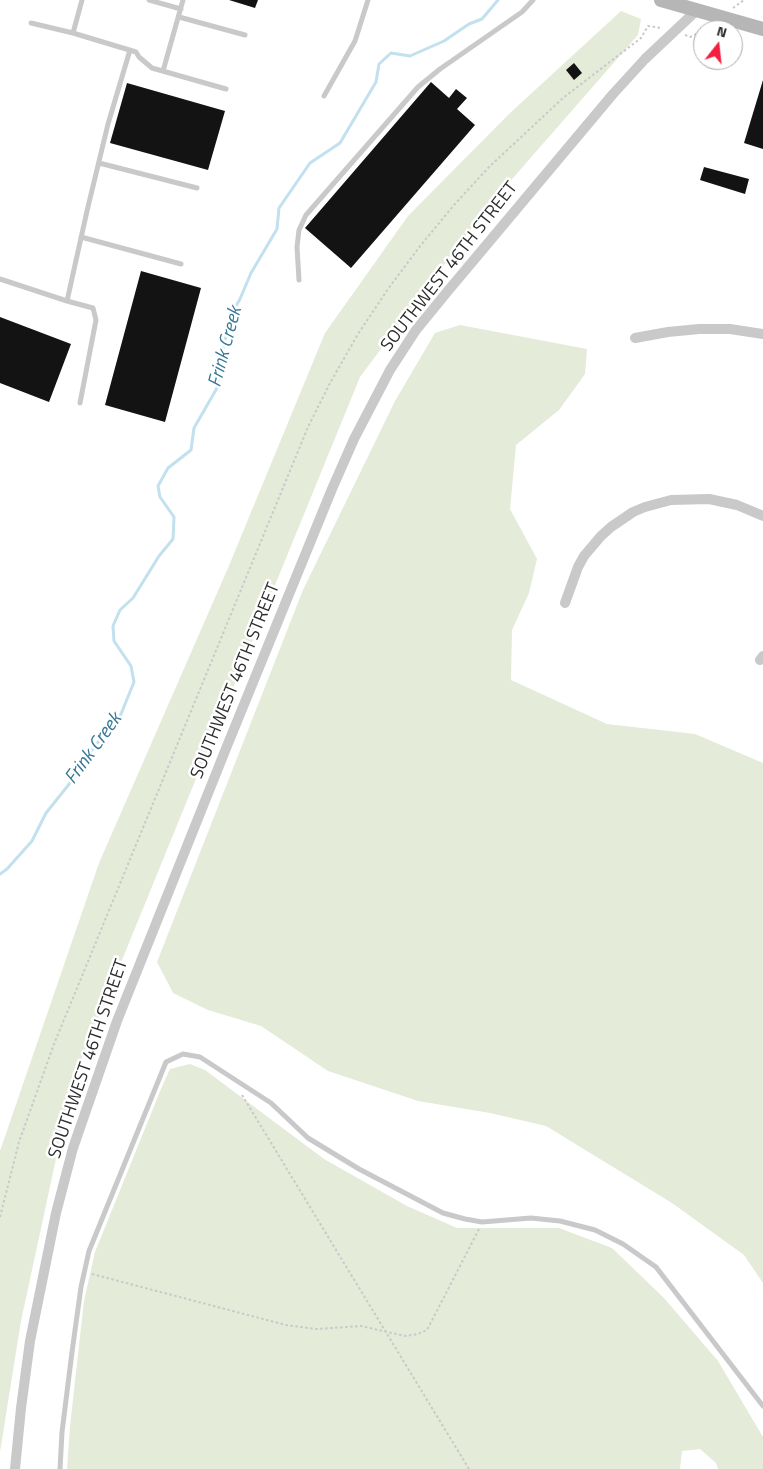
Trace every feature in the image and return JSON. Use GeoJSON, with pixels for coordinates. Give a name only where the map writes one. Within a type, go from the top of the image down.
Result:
{"type":"FeatureCollection","features":[{"type":"Feature","properties":{"kind":"main road"},"geometry":{"type":"LineString","coordinates":[[661,0],[763,29]]}},
{"type":"Feature","properties":{"kind":"main road"},"geometry":{"type":"LineString","coordinates":[[697,10],[709,0]]}},
{"type":"Feature","properties":{"kind":"street","name":"SOUTHWEST 46TH STREET"},"geometry":{"type":"LineString","coordinates":[[15,1469],[20,1408],[30,1341],[56,1213],[82,1123],[117,1021],[223,755],[354,438],[390,370],[416,330],[613,94],[645,59],[697,10]]}},
{"type":"Feature","properties":{"kind":"street"},"geometry":{"type":"LineString","coordinates":[[635,338],[699,329],[763,334]]}},
{"type":"Feature","properties":{"kind":"street"},"geometry":{"type":"LineString","coordinates":[[564,603],[584,556],[606,531],[633,512],[671,500],[709,499],[737,505],[763,516]]}},
{"type":"Feature","properties":{"kind":"lane"},"geometry":{"type":"LineString","coordinates":[[73,32],[82,0]]}},
{"type":"Feature","properties":{"kind":"lane"},"geometry":{"type":"LineString","coordinates":[[149,0],[181,9]]}},
{"type":"Feature","properties":{"kind":"lane"},"geometry":{"type":"LineString","coordinates":[[164,71],[183,0]]}},
{"type":"Feature","properties":{"kind":"lane"},"geometry":{"type":"LineString","coordinates":[[324,96],[355,41],[368,0]]}},
{"type":"Feature","properties":{"kind":"lane"},"geometry":{"type":"LineString","coordinates":[[299,280],[297,246],[299,230],[306,215],[418,87],[440,69],[522,12],[534,0]]}},
{"type":"Feature","properties":{"kind":"lane"},"geometry":{"type":"LineString","coordinates":[[179,17],[245,35]]}},
{"type":"Feature","properties":{"kind":"lane"},"geometry":{"type":"LineString","coordinates":[[31,22],[73,32],[136,52],[139,58],[152,68],[226,89]]}},
{"type":"Feature","properties":{"kind":"lane"},"geometry":{"type":"LineString","coordinates":[[68,301],[98,163],[130,50]]}},
{"type":"Feature","properties":{"kind":"lane"},"geometry":{"type":"LineString","coordinates":[[98,163],[197,188]]}},
{"type":"Feature","properties":{"kind":"lane"},"geometry":{"type":"LineString","coordinates":[[81,237],[181,264]]}},
{"type":"Feature","properties":{"kind":"lane"},"geometry":{"type":"LineString","coordinates":[[0,279],[93,308],[96,320],[80,403]]}},
{"type":"Feature","properties":{"kind":"lane"},"geometry":{"type":"LineString","coordinates":[[60,1469],[62,1432],[72,1352],[89,1251],[166,1062],[183,1054],[200,1057],[271,1103],[308,1138],[359,1169],[443,1213],[465,1220],[482,1222],[531,1218],[560,1222],[594,1230],[623,1244],[656,1267],[763,1406]]}},
{"type":"Feature","properties":{"kind":"path"},"geometry":{"type":"LineString","coordinates":[[0,1218],[19,1142],[54,1044],[308,427],[330,383],[358,334],[388,289],[421,245],[489,166],[570,92],[641,38]]}},
{"type":"Feature","properties":{"kind":"path"},"geometry":{"type":"LineString","coordinates":[[241,1094],[469,1469]]}},
{"type":"Feature","properties":{"kind":"path"},"geometry":{"type":"LineString","coordinates":[[84,1272],[286,1325],[316,1329],[361,1326],[405,1336],[427,1330],[482,1222]]}},
{"type":"Feature","properties":{"kind":"green space"},"geometry":{"type":"Polygon","coordinates":[[[621,11],[641,19],[638,35],[485,210],[360,377],[73,1080],[21,1321],[0,1452],[0,1151],[99,863],[228,568],[325,333],[408,216],[510,113],[621,11]]]}},
{"type":"Feature","properties":{"kind":"green space"},"geometry":{"type":"Polygon","coordinates":[[[460,325],[587,349],[585,374],[559,410],[516,445],[510,509],[537,559],[529,593],[512,630],[511,680],[607,724],[695,734],[763,763],[763,1283],[744,1255],[672,1203],[546,1126],[490,1113],[418,1101],[328,1071],[261,1026],[208,1010],[173,993],[157,962],[303,590],[395,401],[435,333],[460,325]]]}},
{"type":"Feature","properties":{"kind":"green space"},"geometry":{"type":"Polygon","coordinates":[[[190,1064],[205,1070],[324,1159],[407,1206],[457,1228],[559,1228],[612,1248],[664,1298],[718,1361],[763,1437],[763,1469],[718,1469],[716,1463],[700,1449],[682,1451],[680,1469],[67,1469],[84,1301],[95,1252],[170,1069],[190,1064]]]}},
{"type":"Feature","properties":{"kind":"building"},"geometry":{"type":"Polygon","coordinates":[[[229,0],[258,0],[255,8],[229,0]]]}},
{"type":"Feature","properties":{"kind":"building"},"geometry":{"type":"Polygon","coordinates":[[[574,63],[582,73],[574,80],[566,70],[574,63]]]}},
{"type":"Feature","properties":{"kind":"building"},"geometry":{"type":"Polygon","coordinates":[[[763,80],[763,149],[744,143],[763,80]]]}},
{"type":"Feature","properties":{"kind":"building"},"geometry":{"type":"Polygon","coordinates":[[[431,82],[449,98],[456,89],[467,98],[457,109],[475,125],[351,268],[305,228],[431,82]]]}},
{"type":"Feature","properties":{"kind":"building"},"geometry":{"type":"Polygon","coordinates":[[[127,83],[225,111],[208,170],[110,143],[127,83]]]}},
{"type":"Feature","properties":{"kind":"building"},"geometry":{"type":"Polygon","coordinates":[[[704,167],[749,179],[745,194],[700,180],[704,167]]]}},
{"type":"Feature","properties":{"kind":"building"},"geometry":{"type":"Polygon","coordinates":[[[141,271],[201,288],[165,422],[105,405],[141,271]]]}},
{"type":"Feature","properties":{"kind":"building"},"geometry":{"type":"Polygon","coordinates":[[[0,317],[71,344],[49,402],[0,383],[0,317]]]}},
{"type":"Feature","properties":{"kind":"waterway","name":"Frink Creek"},"geometry":{"type":"LineString","coordinates":[[0,874],[7,869],[32,841],[46,813],[70,783],[87,756],[121,714],[134,682],[131,666],[114,641],[113,626],[120,610],[133,598],[159,556],[173,539],[174,517],[160,497],[158,486],[168,468],[191,450],[194,428],[217,388],[220,360],[232,313],[251,273],[277,229],[279,208],[310,163],[340,143],[376,82],[379,64],[391,53],[410,56],[444,41],[469,24],[482,19],[498,0]]}}]}
